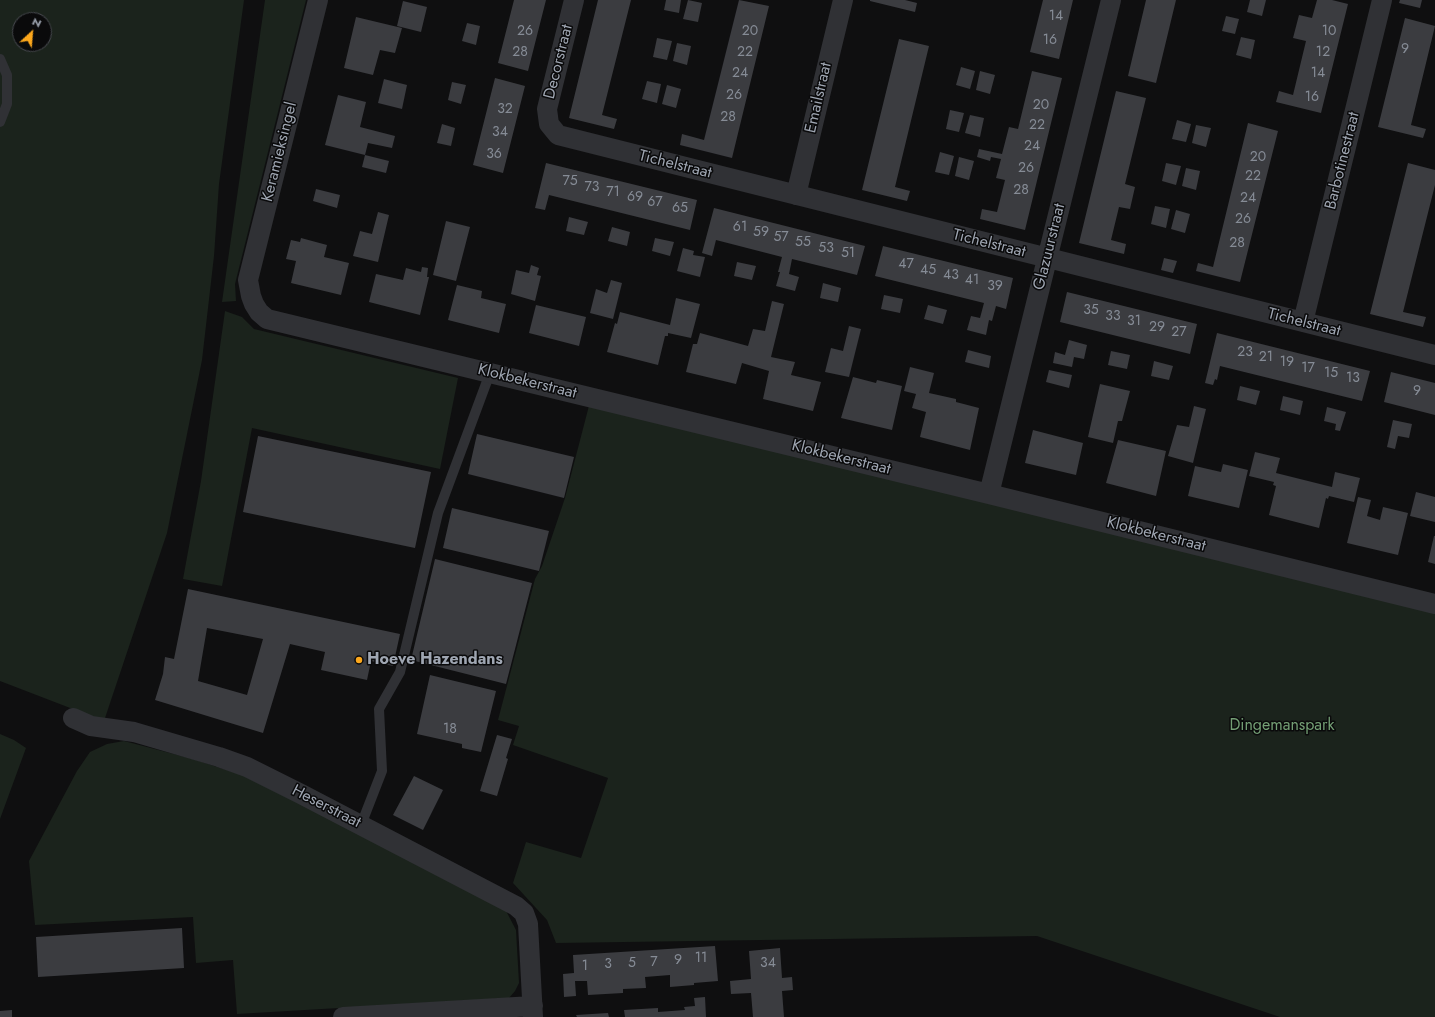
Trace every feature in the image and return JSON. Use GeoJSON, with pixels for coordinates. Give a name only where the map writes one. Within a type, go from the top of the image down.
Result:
{"type":"FeatureCollection","features":[{"type":"Feature","properties":{"kind":"street","name":"Keramieksingel"},"geometry":{"type":"LineString","coordinates":[[254,304],[249,286],[249,274],[318,0]]}},
{"type":"Feature","properties":{"kind":"street","name":"Decorstraat"},"geometry":{"type":"LineString","coordinates":[[548,124],[547,109],[574,0]]}},
{"type":"Feature","properties":{"kind":"street","name":"Emailstraat"},"geometry":{"type":"LineString","coordinates":[[796,196],[843,0]]}},
{"type":"Feature","properties":{"kind":"street","name":"Glazuurstraat"},"geometry":{"type":"LineString","coordinates":[[989,494],[1111,0]]}},
{"type":"Feature","properties":{"kind":"street","name":"Barbotinestraat"},"geometry":{"type":"LineString","coordinates":[[1303,322],[1382,0]]}},
{"type":"Feature","properties":{"kind":"street","name":"Tichelstraat"},"geometry":{"type":"LineString","coordinates":[[548,124],[558,135],[796,196],[1435,355]]}},
{"type":"Feature","properties":{"kind":"street","name":"Klokbekerstraat"},"geometry":{"type":"LineString","coordinates":[[254,304],[259,312],[267,319],[1435,604]]}},
{"type":"Feature","properties":{"kind":"street","name":"Heserstraat"},"geometry":{"type":"LineString","coordinates":[[73,718],[91,726],[134,732],[219,757],[247,767],[516,906],[524,914],[528,924],[533,1012]]}},
{"type":"Feature","properties":{"kind":"street"},"geometry":{"type":"LineString","coordinates":[[343,1017],[533,1012]]}},
{"type":"Feature","properties":{"kind":"lane"},"geometry":{"type":"LineString","coordinates":[[0,59],[7,75],[7,104],[0,122]]}},
{"type":"Feature","properties":{"kind":"lane"},"geometry":{"type":"LineString","coordinates":[[361,825],[382,771],[379,709],[400,672],[438,513],[490,373]]}},
{"type":"Feature","properties":{"kind":"green space"},"geometry":{"type":"Polygon","coordinates":[[[0,0],[244,0],[219,184],[214,256],[202,360],[167,533],[104,721],[0,681],[0,0]]]}},
{"type":"Feature","properties":{"kind":"green space"},"geometry":{"type":"Polygon","coordinates":[[[265,0],[306,0],[235,284],[236,301],[222,302],[265,0]]]}},
{"type":"Feature","properties":{"kind":"green space"},"geometry":{"type":"Polygon","coordinates":[[[225,311],[242,317],[254,329],[458,378],[440,469],[252,428],[222,586],[183,579],[201,481],[225,311]]]}},
{"type":"Feature","properties":{"kind":"green space","name":"Dingemanspark"},"geometry":{"type":"Polygon","coordinates":[[[591,398],[1435,607],[1435,1017],[1280,1017],[1037,936],[556,943],[547,920],[513,883],[526,842],[581,858],[608,778],[513,745],[519,726],[498,720],[535,579],[542,566],[565,498],[591,398]]]}},
{"type":"Feature","properties":{"kind":"green space"},"geometry":{"type":"Polygon","coordinates":[[[0,734],[14,740],[26,748],[0,819],[0,734]]]}},
{"type":"Feature","properties":{"kind":"green space"},"geometry":{"type":"Polygon","coordinates":[[[124,741],[193,759],[242,775],[503,905],[516,930],[519,983],[515,991],[509,998],[237,1014],[233,960],[196,963],[193,917],[35,925],[29,861],[77,771],[90,752],[107,744],[124,741]]]}},
{"type":"Feature","properties":{"kind":"building"},"geometry":{"type":"Polygon","coordinates":[[[514,0],[546,0],[528,71],[498,63],[514,0]]]}},
{"type":"Feature","properties":{"kind":"building"},"geometry":{"type":"Polygon","coordinates":[[[598,0],[631,0],[602,115],[617,119],[614,129],[569,118],[598,0]]]}},
{"type":"Feature","properties":{"kind":"building"},"geometry":{"type":"Polygon","coordinates":[[[666,0],[681,0],[679,13],[664,10],[666,0]]]}},
{"type":"Feature","properties":{"kind":"building"},"geometry":{"type":"Polygon","coordinates":[[[688,0],[702,3],[698,22],[683,19],[688,0]]]}},
{"type":"Feature","properties":{"kind":"building"},"geometry":{"type":"Polygon","coordinates":[[[739,0],[769,6],[732,158],[680,145],[682,134],[704,140],[739,0]]]}},
{"type":"Feature","properties":{"kind":"building"},"geometry":{"type":"Polygon","coordinates":[[[870,0],[905,0],[917,3],[915,12],[870,0]]]}},
{"type":"Feature","properties":{"kind":"building"},"geometry":{"type":"Polygon","coordinates":[[[1043,0],[1073,0],[1059,59],[1030,52],[1043,0]]]}},
{"type":"Feature","properties":{"kind":"building"},"geometry":{"type":"Polygon","coordinates":[[[1146,0],[1176,0],[1156,83],[1128,76],[1146,0]]]}},
{"type":"Feature","properties":{"kind":"building"},"geometry":{"type":"Polygon","coordinates":[[[1250,0],[1266,0],[1262,16],[1247,12],[1250,0]]]}},
{"type":"Feature","properties":{"kind":"building"},"geometry":{"type":"Polygon","coordinates":[[[1317,0],[1332,0],[1348,4],[1321,113],[1276,102],[1279,91],[1293,95],[1306,41],[1293,38],[1299,15],[1312,18],[1317,0]]]}},
{"type":"Feature","properties":{"kind":"building"},"geometry":{"type":"Polygon","coordinates":[[[1400,0],[1422,0],[1420,8],[1399,3],[1400,0]]]}},
{"type":"Feature","properties":{"kind":"building"},"geometry":{"type":"Polygon","coordinates":[[[403,1],[427,7],[421,32],[397,26],[403,1]]]}},
{"type":"Feature","properties":{"kind":"building"},"geometry":{"type":"Polygon","coordinates":[[[1226,16],[1239,19],[1235,34],[1222,31],[1226,16]]]}},
{"type":"Feature","properties":{"kind":"building"},"geometry":{"type":"Polygon","coordinates":[[[356,17],[402,28],[395,53],[380,50],[373,75],[344,68],[356,17]]]}},
{"type":"Feature","properties":{"kind":"building"},"geometry":{"type":"Polygon","coordinates":[[[1405,18],[1435,26],[1411,125],[1426,129],[1423,138],[1378,127],[1405,18]]]}},
{"type":"Feature","properties":{"kind":"building"},"geometry":{"type":"Polygon","coordinates":[[[467,23],[480,26],[476,45],[462,41],[467,23]]]}},
{"type":"Feature","properties":{"kind":"building"},"geometry":{"type":"Polygon","coordinates":[[[1241,37],[1255,40],[1251,59],[1236,55],[1241,37]]]}},
{"type":"Feature","properties":{"kind":"building"},"geometry":{"type":"Polygon","coordinates":[[[657,38],[672,41],[667,60],[653,57],[657,38]]]}},
{"type":"Feature","properties":{"kind":"building"},"geometry":{"type":"Polygon","coordinates":[[[899,39],[929,46],[895,187],[910,191],[907,201],[862,190],[899,39]]]}},
{"type":"Feature","properties":{"kind":"building"},"geometry":{"type":"Polygon","coordinates":[[[677,43],[691,46],[687,65],[673,61],[677,43]]]}},
{"type":"Feature","properties":{"kind":"building"},"geometry":{"type":"Polygon","coordinates":[[[961,67],[975,71],[970,89],[956,85],[961,67]]]}},
{"type":"Feature","properties":{"kind":"building"},"geometry":{"type":"Polygon","coordinates":[[[980,71],[995,75],[990,94],[976,90],[980,71]]]}},
{"type":"Feature","properties":{"kind":"building"},"geometry":{"type":"Polygon","coordinates":[[[1032,71],[1062,78],[1025,230],[980,219],[982,209],[997,212],[1005,180],[996,178],[1001,159],[991,157],[990,161],[977,157],[979,149],[1002,154],[1009,127],[1018,129],[1032,71]]]}},
{"type":"Feature","properties":{"kind":"building"},"geometry":{"type":"Polygon","coordinates":[[[495,78],[525,86],[503,173],[473,165],[495,78]]]}},
{"type":"Feature","properties":{"kind":"building"},"geometry":{"type":"Polygon","coordinates":[[[384,79],[407,85],[402,109],[378,103],[384,79]]]}},
{"type":"Feature","properties":{"kind":"building"},"geometry":{"type":"Polygon","coordinates":[[[647,81],[661,84],[657,103],[642,99],[647,81]]]}},
{"type":"Feature","properties":{"kind":"building"},"geometry":{"type":"Polygon","coordinates":[[[452,82],[466,85],[461,104],[448,100],[452,82]]]}},
{"type":"Feature","properties":{"kind":"building"},"geometry":{"type":"Polygon","coordinates":[[[667,85],[681,89],[676,108],[662,104],[667,85]]]}},
{"type":"Feature","properties":{"kind":"building"},"geometry":{"type":"Polygon","coordinates":[[[1116,91],[1146,98],[1125,184],[1135,187],[1130,209],[1119,207],[1111,240],[1126,244],[1124,254],[1079,243],[1116,91]]]}},
{"type":"Feature","properties":{"kind":"building"},"geometry":{"type":"Polygon","coordinates":[[[338,95],[366,102],[360,127],[395,136],[392,148],[368,143],[365,155],[325,145],[338,95]]]}},
{"type":"Feature","properties":{"kind":"building"},"geometry":{"type":"Polygon","coordinates":[[[950,110],[964,113],[959,132],[946,129],[950,110]]]}},
{"type":"Feature","properties":{"kind":"building"},"geometry":{"type":"Polygon","coordinates":[[[970,115],[984,118],[980,137],[965,133],[970,115]]]}},
{"type":"Feature","properties":{"kind":"building"},"geometry":{"type":"Polygon","coordinates":[[[1177,120],[1191,124],[1186,142],[1172,139],[1177,120]]]}},
{"type":"Feature","properties":{"kind":"building"},"geometry":{"type":"Polygon","coordinates":[[[1248,123],[1278,131],[1240,282],[1196,271],[1198,263],[1213,267],[1248,123]]]}},
{"type":"Feature","properties":{"kind":"building"},"geometry":{"type":"Polygon","coordinates":[[[442,124],[455,128],[451,146],[437,143],[442,124]]]}},
{"type":"Feature","properties":{"kind":"building"},"geometry":{"type":"Polygon","coordinates":[[[1196,125],[1211,128],[1206,147],[1192,143],[1196,125]]]}},
{"type":"Feature","properties":{"kind":"building"},"geometry":{"type":"Polygon","coordinates":[[[940,152],[954,156],[949,175],[935,172],[940,152]]]}},
{"type":"Feature","properties":{"kind":"building"},"geometry":{"type":"Polygon","coordinates":[[[365,155],[389,161],[386,173],[362,167],[365,155]]]}},
{"type":"Feature","properties":{"kind":"building"},"geometry":{"type":"Polygon","coordinates":[[[959,157],[974,161],[969,180],[955,176],[959,157]]]}},
{"type":"Feature","properties":{"kind":"building"},"geometry":{"type":"Polygon","coordinates":[[[546,163],[697,200],[690,230],[549,195],[545,210],[535,208],[546,163]]]}},
{"type":"Feature","properties":{"kind":"building"},"geometry":{"type":"Polygon","coordinates":[[[1166,163],[1181,166],[1176,185],[1162,181],[1166,163]]]}},
{"type":"Feature","properties":{"kind":"building"},"geometry":{"type":"Polygon","coordinates":[[[1408,163],[1435,170],[1435,185],[1403,312],[1426,317],[1423,327],[1370,314],[1408,163]]]}},
{"type":"Feature","properties":{"kind":"building"},"geometry":{"type":"Polygon","coordinates":[[[1186,168],[1200,171],[1196,190],[1182,186],[1186,168]]]}},
{"type":"Feature","properties":{"kind":"building"},"geometry":{"type":"Polygon","coordinates":[[[316,189],[340,195],[337,208],[313,201],[316,189]]]}},
{"type":"Feature","properties":{"kind":"building"},"geometry":{"type":"Polygon","coordinates":[[[1155,206],[1170,209],[1166,228],[1151,224],[1155,206]]]}},
{"type":"Feature","properties":{"kind":"building"},"geometry":{"type":"Polygon","coordinates":[[[714,208],[865,246],[857,275],[792,259],[789,274],[799,277],[795,291],[776,286],[782,257],[716,240],[712,256],[702,253],[714,208]]]}},
{"type":"Feature","properties":{"kind":"building"},"geometry":{"type":"Polygon","coordinates":[[[1176,210],[1190,214],[1185,233],[1171,229],[1176,210]]]}},
{"type":"Feature","properties":{"kind":"building"},"geometry":{"type":"Polygon","coordinates":[[[378,212],[389,215],[378,262],[353,256],[360,231],[372,234],[378,212]]]}},
{"type":"Feature","properties":{"kind":"building"},"geometry":{"type":"Polygon","coordinates":[[[569,217],[588,222],[584,235],[566,231],[569,217]]]}},
{"type":"Feature","properties":{"kind":"building"},"geometry":{"type":"Polygon","coordinates":[[[446,221],[470,227],[456,281],[433,275],[446,221]]]}},
{"type":"Feature","properties":{"kind":"building"},"geometry":{"type":"Polygon","coordinates":[[[612,227],[630,232],[627,246],[608,241],[612,227]]]}},
{"type":"Feature","properties":{"kind":"building"},"geometry":{"type":"Polygon","coordinates":[[[301,238],[327,245],[324,257],[349,263],[341,295],[291,283],[296,261],[286,259],[291,240],[300,242],[301,238]]]}},
{"type":"Feature","properties":{"kind":"building"},"geometry":{"type":"Polygon","coordinates":[[[655,238],[674,242],[670,256],[652,251],[655,238]]]}},
{"type":"Feature","properties":{"kind":"building"},"geometry":{"type":"Polygon","coordinates":[[[883,246],[1013,278],[1006,309],[996,306],[992,321],[989,320],[986,335],[967,330],[971,316],[980,318],[984,303],[875,276],[883,246]]]}},
{"type":"Feature","properties":{"kind":"building"},"geometry":{"type":"Polygon","coordinates":[[[683,248],[694,251],[693,255],[705,257],[700,277],[677,271],[683,248]]]}},
{"type":"Feature","properties":{"kind":"building"},"geometry":{"type":"Polygon","coordinates":[[[1164,258],[1177,261],[1173,273],[1161,270],[1164,258]]]}},
{"type":"Feature","properties":{"kind":"building"},"geometry":{"type":"Polygon","coordinates":[[[737,262],[756,266],[752,280],[734,276],[737,262]]]}},
{"type":"Feature","properties":{"kind":"building"},"geometry":{"type":"Polygon","coordinates":[[[531,265],[539,268],[537,275],[541,276],[535,301],[511,294],[516,270],[529,273],[531,265]]]}},
{"type":"Feature","properties":{"kind":"building"},"geometry":{"type":"Polygon","coordinates":[[[422,267],[428,268],[427,277],[429,277],[420,315],[369,302],[376,274],[403,280],[406,268],[421,272],[422,267]]]}},
{"type":"Feature","properties":{"kind":"building"},"geometry":{"type":"Polygon","coordinates":[[[611,280],[622,283],[613,319],[590,313],[596,289],[607,293],[611,280]]]}},
{"type":"Feature","properties":{"kind":"building"},"geometry":{"type":"Polygon","coordinates":[[[823,283],[841,288],[838,302],[820,298],[823,283]]]}},
{"type":"Feature","properties":{"kind":"building"},"geometry":{"type":"Polygon","coordinates":[[[457,285],[482,291],[481,298],[506,304],[499,333],[448,320],[457,285]]]}},
{"type":"Feature","properties":{"kind":"building"},"geometry":{"type":"Polygon","coordinates":[[[1067,292],[1197,324],[1190,354],[1060,322],[1067,292]]]}},
{"type":"Feature","properties":{"kind":"building"},"geometry":{"type":"Polygon","coordinates":[[[884,295],[903,299],[900,313],[881,309],[884,295]]]}},
{"type":"Feature","properties":{"kind":"building"},"geometry":{"type":"Polygon","coordinates":[[[676,298],[700,304],[691,338],[668,333],[668,336],[665,336],[658,365],[607,352],[615,323],[617,324],[620,312],[670,325],[676,298]]]}},
{"type":"Feature","properties":{"kind":"building"},"geometry":{"type":"Polygon","coordinates":[[[772,301],[784,304],[771,357],[795,362],[791,375],[821,382],[813,411],[763,399],[769,371],[742,363],[736,384],[686,372],[693,344],[697,344],[700,333],[748,346],[753,329],[765,331],[772,301]]]}},
{"type":"Feature","properties":{"kind":"building"},"geometry":{"type":"Polygon","coordinates":[[[536,305],[586,317],[579,346],[529,333],[536,305]]]}},
{"type":"Feature","properties":{"kind":"building"},"geometry":{"type":"Polygon","coordinates":[[[928,305],[947,310],[943,324],[924,319],[928,305]]]}},
{"type":"Feature","properties":{"kind":"building"},"geometry":{"type":"Polygon","coordinates":[[[849,326],[861,329],[849,377],[825,372],[831,348],[843,351],[849,326]]]}},
{"type":"Feature","properties":{"kind":"building"},"geometry":{"type":"Polygon","coordinates":[[[1217,333],[1370,371],[1362,401],[1220,366],[1217,380],[1215,379],[1213,385],[1205,383],[1217,333]]]}},
{"type":"Feature","properties":{"kind":"building"},"geometry":{"type":"Polygon","coordinates":[[[1069,340],[1087,345],[1084,359],[1074,357],[1072,367],[1053,363],[1055,352],[1065,355],[1069,340]]]}},
{"type":"Feature","properties":{"kind":"building"},"geometry":{"type":"Polygon","coordinates":[[[968,350],[991,356],[989,368],[965,362],[968,350]]]}},
{"type":"Feature","properties":{"kind":"building"},"geometry":{"type":"Polygon","coordinates":[[[1111,351],[1130,355],[1127,369],[1108,365],[1111,351]]]}},
{"type":"Feature","properties":{"kind":"building"},"geometry":{"type":"Polygon","coordinates":[[[1154,361],[1173,366],[1169,380],[1151,376],[1154,361]]]}},
{"type":"Feature","properties":{"kind":"building"},"geometry":{"type":"Polygon","coordinates":[[[910,367],[934,373],[929,393],[956,399],[956,402],[979,408],[970,450],[920,437],[926,412],[912,408],[916,394],[904,391],[910,367]]]}},
{"type":"Feature","properties":{"kind":"building"},"geometry":{"type":"Polygon","coordinates":[[[1049,370],[1072,375],[1069,388],[1046,382],[1049,370]]]}},
{"type":"Feature","properties":{"kind":"building"},"geometry":{"type":"Polygon","coordinates":[[[1391,372],[1435,383],[1435,415],[1384,402],[1391,372]]]}},
{"type":"Feature","properties":{"kind":"building"},"geometry":{"type":"Polygon","coordinates":[[[853,377],[876,383],[877,380],[902,386],[892,430],[841,418],[853,377]]]}},
{"type":"Feature","properties":{"kind":"building"},"geometry":{"type":"Polygon","coordinates":[[[1100,384],[1130,391],[1122,421],[1118,421],[1113,443],[1088,437],[1100,384]]]}},
{"type":"Feature","properties":{"kind":"building"},"geometry":{"type":"Polygon","coordinates":[[[1240,386],[1260,391],[1256,405],[1237,400],[1240,386]]]}},
{"type":"Feature","properties":{"kind":"building"},"geometry":{"type":"Polygon","coordinates":[[[1283,396],[1303,401],[1300,415],[1280,410],[1283,396]]]}},
{"type":"Feature","properties":{"kind":"building"},"geometry":{"type":"Polygon","coordinates":[[[1194,406],[1206,409],[1193,463],[1168,456],[1177,425],[1189,427],[1194,406]]]}},
{"type":"Feature","properties":{"kind":"building"},"geometry":{"type":"Polygon","coordinates":[[[1327,407],[1346,412],[1340,431],[1335,430],[1336,424],[1324,421],[1327,407]]]}},
{"type":"Feature","properties":{"kind":"building"},"geometry":{"type":"Polygon","coordinates":[[[1393,420],[1412,424],[1409,438],[1398,436],[1395,449],[1387,447],[1393,420]]]}},
{"type":"Feature","properties":{"kind":"building"},"geometry":{"type":"Polygon","coordinates":[[[1033,430],[1083,443],[1076,475],[1025,463],[1033,430]]]}},
{"type":"Feature","properties":{"kind":"building"},"geometry":{"type":"Polygon","coordinates":[[[477,434],[574,457],[564,498],[468,474],[477,434]]]}},
{"type":"Feature","properties":{"kind":"building"},"geometry":{"type":"Polygon","coordinates":[[[258,436],[431,472],[415,548],[243,512],[258,436]]]}},
{"type":"Feature","properties":{"kind":"building"},"geometry":{"type":"Polygon","coordinates":[[[1118,440],[1166,451],[1156,496],[1106,483],[1118,440]]]}},
{"type":"Feature","properties":{"kind":"building"},"geometry":{"type":"Polygon","coordinates":[[[1255,452],[1280,458],[1276,473],[1332,487],[1335,472],[1360,478],[1354,502],[1329,496],[1328,499],[1326,498],[1319,528],[1269,515],[1276,486],[1273,485],[1274,482],[1249,476],[1255,452]]]}},
{"type":"Feature","properties":{"kind":"building"},"geometry":{"type":"Polygon","coordinates":[[[1223,464],[1248,470],[1239,508],[1188,496],[1195,466],[1221,472],[1223,464]]]}},
{"type":"Feature","properties":{"kind":"building"},"geometry":{"type":"Polygon","coordinates":[[[1416,492],[1435,497],[1435,522],[1410,516],[1416,492]]]}},
{"type":"Feature","properties":{"kind":"building"},"geometry":{"type":"Polygon","coordinates":[[[1358,497],[1371,500],[1367,516],[1380,520],[1383,507],[1408,513],[1398,555],[1347,543],[1358,497]]]}},
{"type":"Feature","properties":{"kind":"building"},"geometry":{"type":"Polygon","coordinates":[[[452,508],[549,531],[539,571],[443,548],[452,508]]]}},
{"type":"Feature","properties":{"kind":"building"},"geometry":{"type":"Polygon","coordinates":[[[1435,536],[1435,564],[1428,562],[1435,536]]]}},
{"type":"Feature","properties":{"kind":"building"},"geometry":{"type":"Polygon","coordinates":[[[435,559],[532,583],[506,684],[411,660],[435,559]]]}},
{"type":"Feature","properties":{"kind":"building","name":"Hoeve Hazendans"},"geometry":{"type":"Polygon","coordinates":[[[188,589],[400,634],[393,666],[371,661],[367,680],[321,670],[325,652],[290,644],[263,733],[155,700],[163,674],[165,657],[174,659],[188,589]],[[207,628],[198,681],[247,695],[263,639],[207,628]]]}},
{"type":"Feature","properties":{"kind":"building"},"geometry":{"type":"Polygon","coordinates":[[[430,675],[496,691],[481,752],[462,748],[462,744],[417,734],[430,675]]]}},
{"type":"Feature","properties":{"kind":"building"},"geometry":{"type":"Polygon","coordinates":[[[497,735],[512,739],[506,758],[508,759],[497,796],[480,791],[497,735]]]}},
{"type":"Feature","properties":{"kind":"building"},"geometry":{"type":"Polygon","coordinates":[[[414,776],[443,790],[423,830],[393,815],[414,776]]]}},
{"type":"Feature","properties":{"kind":"building"},"geometry":{"type":"Polygon","coordinates":[[[182,928],[184,968],[38,977],[36,937],[182,928]]]}},
{"type":"Feature","properties":{"kind":"building"},"geometry":{"type":"Polygon","coordinates":[[[715,946],[718,981],[670,987],[670,975],[645,977],[646,988],[623,989],[623,993],[588,995],[587,981],[575,981],[576,996],[564,997],[563,974],[574,973],[573,955],[715,946]]]}},
{"type":"Feature","properties":{"kind":"building"},"geometry":{"type":"Polygon","coordinates":[[[780,948],[782,978],[792,977],[793,990],[782,991],[784,1017],[753,1017],[751,993],[731,994],[730,981],[751,979],[749,951],[780,948]]]}},
{"type":"Feature","properties":{"kind":"building"},"geometry":{"type":"Polygon","coordinates":[[[705,997],[706,1017],[625,1017],[624,1010],[658,1008],[658,1012],[685,1010],[684,1007],[695,1006],[694,998],[705,997]]]}},
{"type":"Feature","properties":{"kind":"building"},"geometry":{"type":"Polygon","coordinates":[[[12,1010],[12,1017],[0,1017],[0,1011],[12,1010]]]}},
{"type":"Feature","properties":{"kind":"building"},"geometry":{"type":"Polygon","coordinates":[[[608,1013],[609,1017],[577,1017],[576,1015],[608,1013]]]}},
{"type":"Feature","properties":{"kind":"place","name":"Hoeve Hazendans"},"geometry":{"type":"Point","coordinates":[359,660]}}]}
